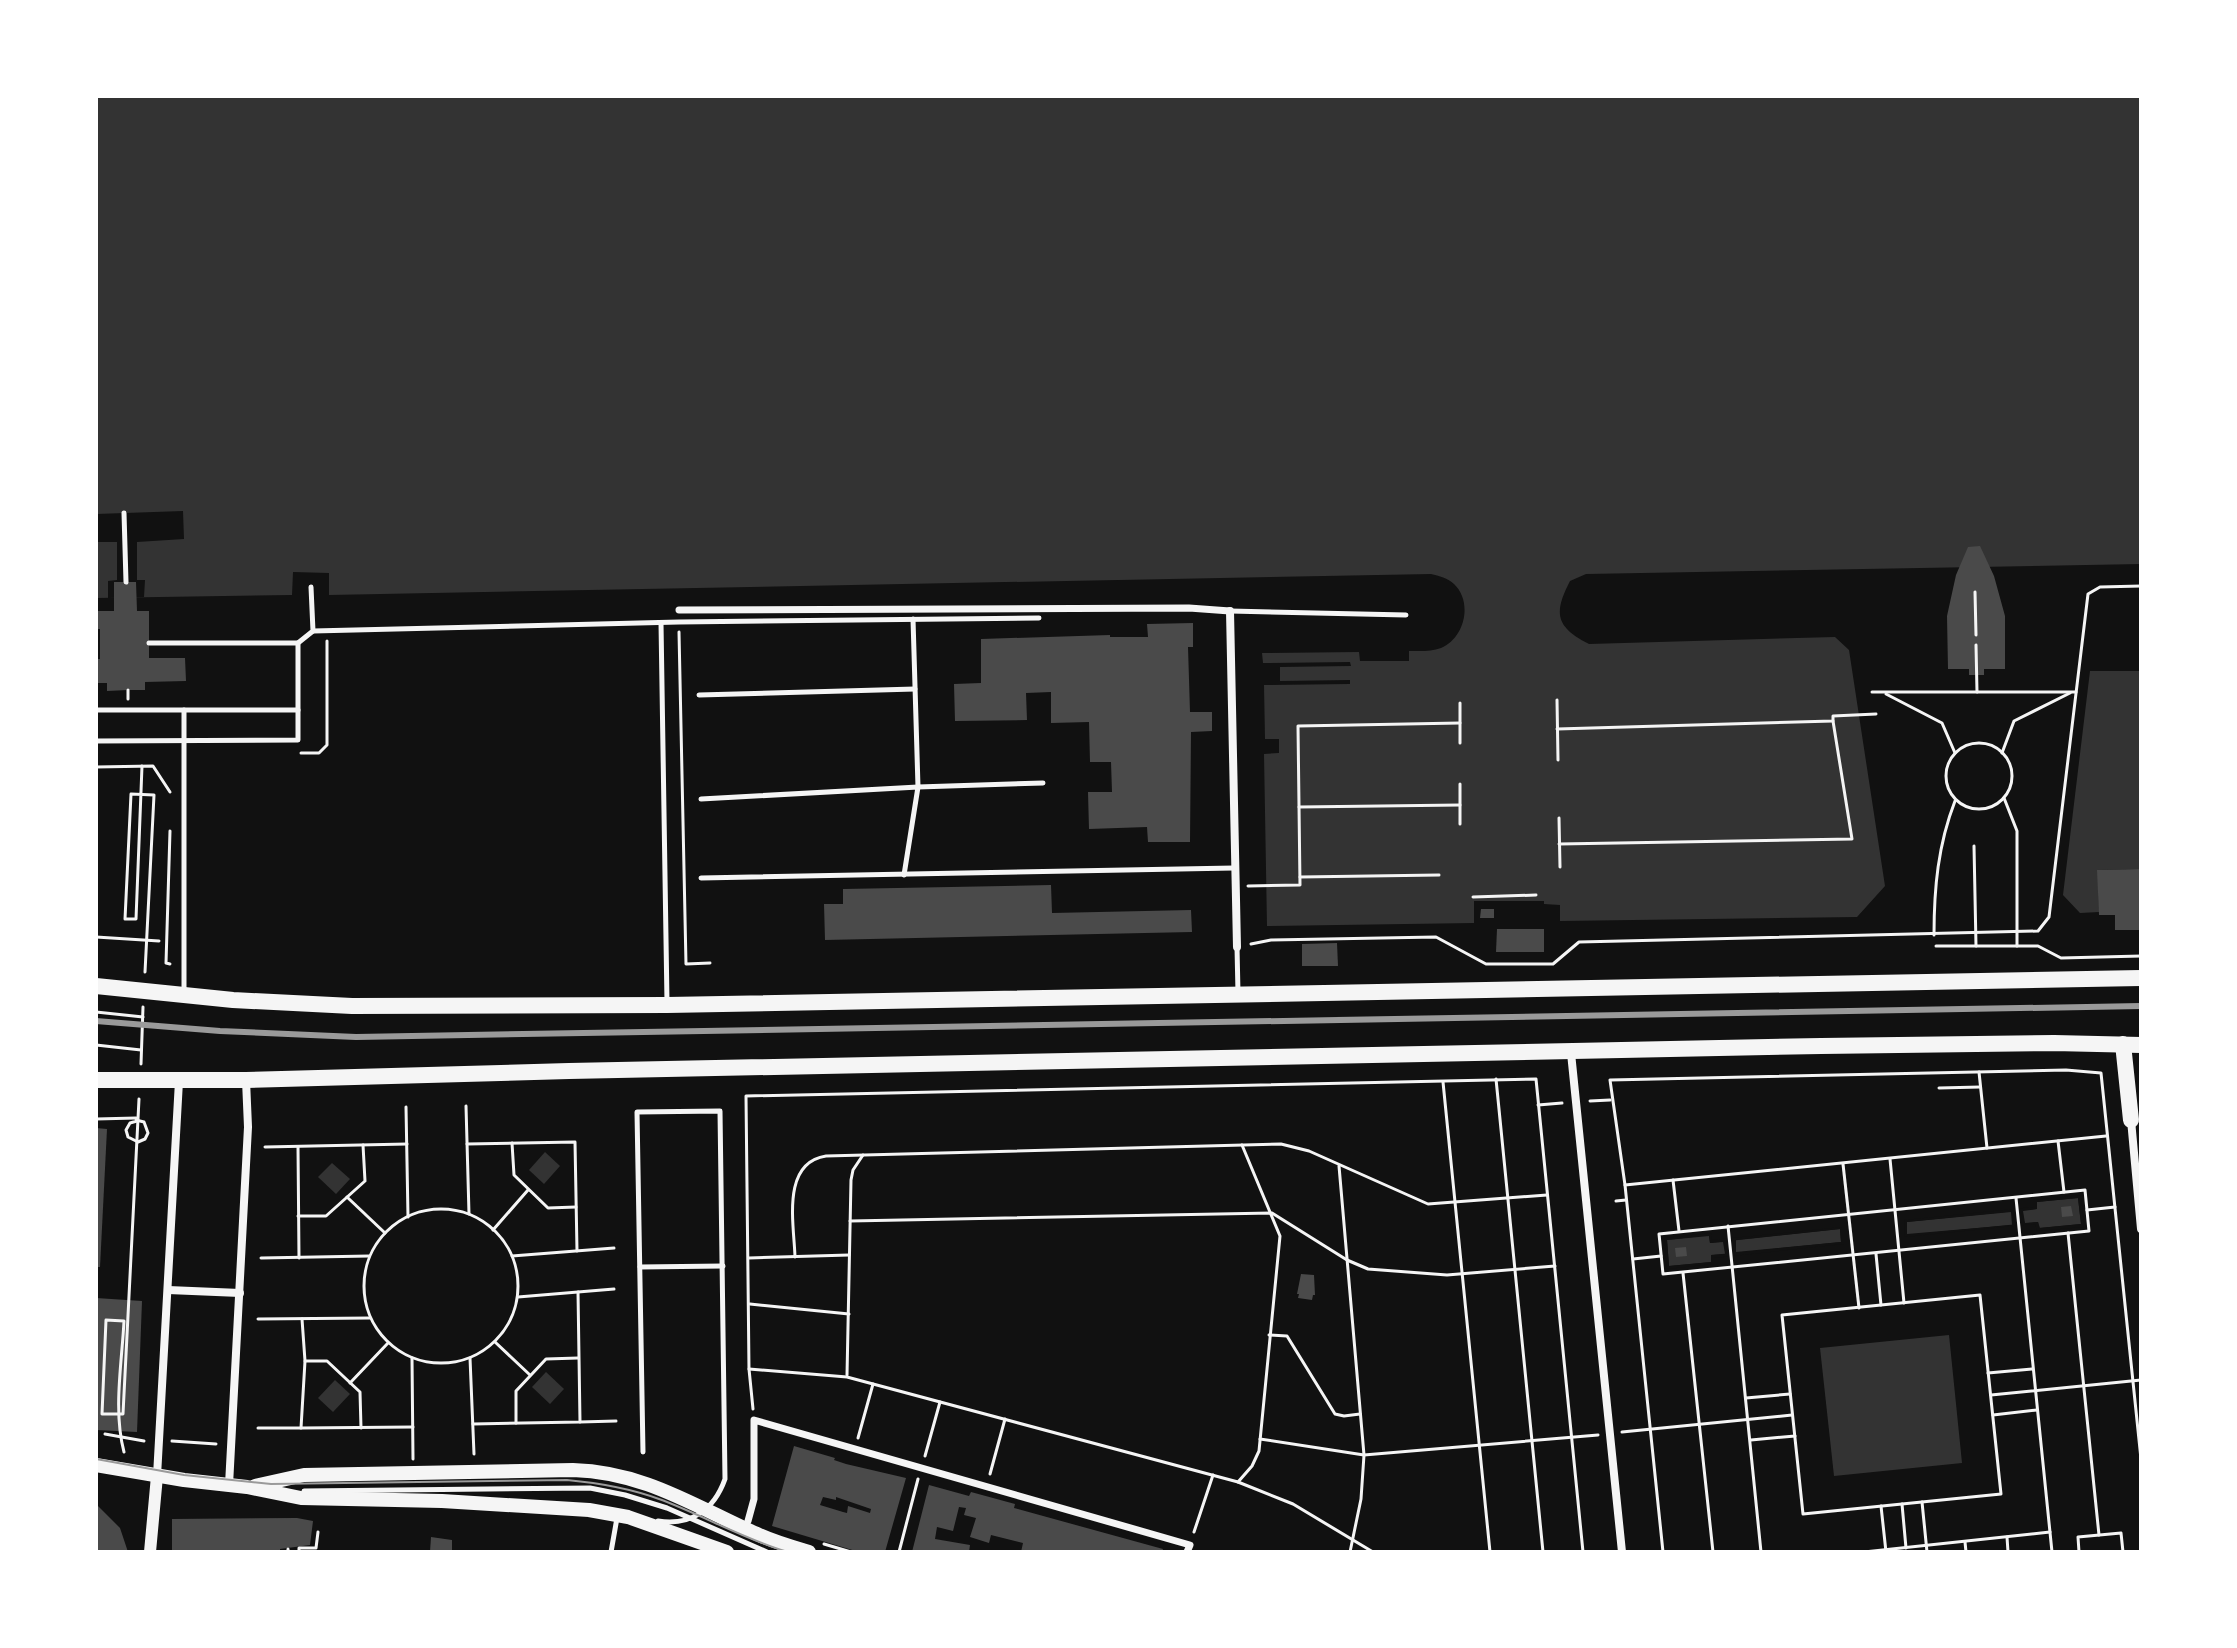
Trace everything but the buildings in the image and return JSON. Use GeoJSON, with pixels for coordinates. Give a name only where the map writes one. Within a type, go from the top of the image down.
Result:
{"type":"FeatureCollection","features":[{"type":"Feature","properties":{"kind":"main road"},"geometry":{"type":"LineString","coordinates":[[96,986],[184,996],[352,1006],[667,1005],[2141,978]]}},
{"type":"Feature","properties":{"kind":"main road"},"geometry":{"type":"LineString","coordinates":[[2123,1044],[2131,1120]]}},
{"type":"Feature","properties":{"kind":"main road"},"geometry":{"type":"LineString","coordinates":[[96,1080],[246,1080],[1821,1046],[2141,1045]]}},
{"type":"Feature","properties":{"kind":"main road"},"geometry":{"type":"LineString","coordinates":[[96,1465],[301,1498],[532,1505],[589,1510],[777,1542],[809,1552]]}},
{"type":"Feature","properties":{"kind":"main road"},"geometry":{"type":"LineString","coordinates":[[247,1487],[304,1475],[573,1470],[609,1473],[645,1482],[706,1510],[738,1535]]}},
{"type":"Feature","properties":{"kind":"street"},"geometry":{"type":"LineString","coordinates":[[679,610],[1189,608],[1230,611],[1237,947]]}},
{"type":"Feature","properties":{"kind":"street"},"geometry":{"type":"LineString","coordinates":[[1571,1053],[1622,1552]]}},
{"type":"Feature","properties":{"kind":"street"},"geometry":{"type":"LineString","coordinates":[[229,1485],[248,1127],[246,1080]]}},
{"type":"Feature","properties":{"kind":"street"},"geometry":{"type":"LineString","coordinates":[[150,1552],[179,1081]]}},
{"type":"Feature","properties":{"kind":"street"},"geometry":{"type":"LineString","coordinates":[[2131,1120],[2141,1229]]}},
{"type":"Feature","properties":{"kind":"street"},"geometry":{"type":"LineString","coordinates":[[168,1290],[240,1293]]}},
{"type":"Feature","properties":{"kind":"street"},"geometry":{"type":"LineString","coordinates":[[738,1535],[754,1499],[754,1420],[987,1486],[1188,1549]]}},
{"type":"Feature","properties":{"kind":"lane"},"geometry":{"type":"LineString","coordinates":[[124,513],[126,582]]}},
{"type":"Feature","properties":{"kind":"lane"},"geometry":{"type":"LineString","coordinates":[[311,587],[313,631]]}},
{"type":"Feature","properties":{"kind":"lane"},"geometry":{"type":"LineString","coordinates":[[1230,611],[1406,615]]}},
{"type":"Feature","properties":{"kind":"lane"},"geometry":{"type":"LineString","coordinates":[[149,643],[298,643],[313,631],[679,622],[1039,618]]}},
{"type":"Feature","properties":{"kind":"lane"},"geometry":{"type":"LineString","coordinates":[[904,875],[918,787],[913,619]]}},
{"type":"Feature","properties":{"kind":"lane"},"geometry":{"type":"LineString","coordinates":[[661,623],[667,1005]]}},
{"type":"Feature","properties":{"kind":"lane"},"geometry":{"type":"LineString","coordinates":[[96,741],[298,740],[298,643]]}},
{"type":"Feature","properties":{"kind":"lane"},"geometry":{"type":"LineString","coordinates":[[699,695],[915,689]]}},
{"type":"Feature","properties":{"kind":"lane"},"geometry":{"type":"LineString","coordinates":[[96,710],[298,710]]}},
{"type":"Feature","properties":{"kind":"lane"},"geometry":{"type":"LineString","coordinates":[[184,710],[184,996]]}},
{"type":"Feature","properties":{"kind":"lane"},"geometry":{"type":"LineString","coordinates":[[701,799],[1043,783]]}},
{"type":"Feature","properties":{"kind":"lane"},"geometry":{"type":"LineString","coordinates":[[701,878],[1235,868]]}},
{"type":"Feature","properties":{"kind":"lane"},"geometry":{"type":"LineString","coordinates":[[1237,947],[1238,994]]}},
{"type":"Feature","properties":{"kind":"lane"},"geometry":{"type":"LineString","coordinates":[[611,1552],[623,1516],[672,1523],[692,1520],[706,1510],[721,1490],[727,1462],[720,1111],[637,1112],[643,1452]]}},
{"type":"Feature","properties":{"kind":"lane"},"geometry":{"type":"LineString","coordinates":[[640,1267],[723,1266]]}},
{"type":"Feature","properties":{"kind":"lane"},"geometry":{"type":"LineString","coordinates":[[280,1494],[575,1487],[625,1495],[667,1508],[738,1535],[767,1552]]}},
{"type":"Feature","properties":{"kind":"path"},"geometry":{"type":"LineString","coordinates":[[1237,947],[1271,940],[1436,937],[1486,964],[1553,964],[1579,942],[2038,931],[2049,917],[2088,594],[2100,587],[2141,586]]}},
{"type":"Feature","properties":{"kind":"path"},"geometry":{"type":"LineString","coordinates":[[1975,592],[1976,635]]}},
{"type":"Feature","properties":{"kind":"path"},"geometry":{"type":"LineString","coordinates":[[679,622],[686,964],[710,963]]}},
{"type":"Feature","properties":{"kind":"path"},"geometry":{"type":"LineString","coordinates":[[1976,645],[1977,692]]}},
{"type":"Feature","properties":{"kind":"path"},"geometry":{"type":"LineString","coordinates":[[1872,692],[2074,692]]}},
{"type":"Feature","properties":{"kind":"path"},"geometry":{"type":"LineString","coordinates":[[2002,753],[2014,721],[2074,692]]}},
{"type":"Feature","properties":{"kind":"path"},"geometry":{"type":"LineString","coordinates":[[1882,693],[1942,723],[1955,753]]}},
{"type":"Feature","properties":{"kind":"path"},"geometry":{"type":"LineString","coordinates":[[1557,700],[1558,760]]}},
{"type":"Feature","properties":{"kind":"path"},"geometry":{"type":"LineString","coordinates":[[1460,703],[1460,743]]}},
{"type":"Feature","properties":{"kind":"path"},"geometry":{"type":"LineString","coordinates":[[1559,844],[1852,839],[1833,716],[1876,714]]}},
{"type":"Feature","properties":{"kind":"path"},"geometry":{"type":"LineString","coordinates":[[1557,729],[1833,721]]}},
{"type":"Feature","properties":{"kind":"path"},"geometry":{"type":"LineString","coordinates":[[1236,886],[1300,885],[1298,726],[1460,723]]}},
{"type":"Feature","properties":{"kind":"path"},"geometry":{"type":"LineString","coordinates":[[1975,743],[1986,744],[2002,753],[2013,775],[2004,798],[1988,808],[1977,810],[1956,800],[1946,783],[1946,772],[1955,753],[1975,743]]}},
{"type":"Feature","properties":{"kind":"path"},"geometry":{"type":"LineString","coordinates":[[142,766],[141,802],[136,919],[125,919],[131,794],[154,795],[144,986]]}},
{"type":"Feature","properties":{"kind":"path"},"geometry":{"type":"LineString","coordinates":[[96,767],[153,766],[171,793]]}},
{"type":"Feature","properties":{"kind":"path"},"geometry":{"type":"LineString","coordinates":[[1460,784],[1460,824]]}},
{"type":"Feature","properties":{"kind":"path"},"geometry":{"type":"LineString","coordinates":[[2004,798],[2017,831],[2017,946]]}},
{"type":"Feature","properties":{"kind":"path"},"geometry":{"type":"LineString","coordinates":[[1934,935],[1934,889],[1944,831],[1956,800]]}},
{"type":"Feature","properties":{"kind":"path"},"geometry":{"type":"LineString","coordinates":[[1299,807],[1460,805]]}},
{"type":"Feature","properties":{"kind":"path"},"geometry":{"type":"LineString","coordinates":[[1559,818],[1560,867]]}},
{"type":"Feature","properties":{"kind":"path"},"geometry":{"type":"LineString","coordinates":[[166,963],[170,824]]}},
{"type":"Feature","properties":{"kind":"path"},"geometry":{"type":"LineString","coordinates":[[1974,846],[1976,946]]}},
{"type":"Feature","properties":{"kind":"path"},"geometry":{"type":"LineString","coordinates":[[1300,877],[1439,875]]}},
{"type":"Feature","properties":{"kind":"path"},"geometry":{"type":"LineString","coordinates":[[1473,897],[1536,895]]}},
{"type":"Feature","properties":{"kind":"path"},"geometry":{"type":"LineString","coordinates":[[96,937],[159,941]]}},
{"type":"Feature","properties":{"kind":"path"},"geometry":{"type":"LineString","coordinates":[[1936,946],[2038,946],[2061,958],[2141,956]]}},
{"type":"Feature","properties":{"kind":"path"},"geometry":{"type":"LineString","coordinates":[[141,1064],[144,1001]]}},
{"type":"Feature","properties":{"kind":"path"},"geometry":{"type":"LineString","coordinates":[[96,1012],[143,1017]]}},
{"type":"Feature","properties":{"kind":"path"},"geometry":{"type":"LineString","coordinates":[[96,1045],[141,1050]]}},
{"type":"Feature","properties":{"kind":"path"},"geometry":{"type":"LineString","coordinates":[[1663,1552],[1625,1185],[1610,1080],[2066,1070],[2101,1073],[2141,1459]]}},
{"type":"Feature","properties":{"kind":"path"},"geometry":{"type":"LineString","coordinates":[[1979,1072],[1987,1148]]}},
{"type":"Feature","properties":{"kind":"path"},"geometry":{"type":"LineString","coordinates":[[1496,1079],[1543,1552]]}},
{"type":"Feature","properties":{"kind":"path"},"geometry":{"type":"LineString","coordinates":[[754,1420],[749,1369],[746,1096],[1536,1079],[1583,1552]]}},
{"type":"Feature","properties":{"kind":"path"},"geometry":{"type":"LineString","coordinates":[[1443,1081],[1490,1552]]}},
{"type":"Feature","properties":{"kind":"path"},"geometry":{"type":"LineString","coordinates":[[1939,1088],[1980,1087]]}},
{"type":"Feature","properties":{"kind":"path"},"geometry":{"type":"LineString","coordinates":[[126,1461],[120,1435],[120,1411],[124,1321],[106,1320],[102,1414],[123,1414],[139,1092]]}},
{"type":"Feature","properties":{"kind":"path"},"geometry":{"type":"LineString","coordinates":[[466,1106],[469,1214]]}},
{"type":"Feature","properties":{"kind":"path"},"geometry":{"type":"LineString","coordinates":[[406,1107],[408,1217]]}},
{"type":"Feature","properties":{"kind":"path"},"geometry":{"type":"LineString","coordinates":[[96,1119],[137,1120],[144,1122],[148,1133],[145,1139],[138,1142],[128,1137],[126,1130],[130,1123],[137,1120]]}},
{"type":"Feature","properties":{"kind":"path"},"geometry":{"type":"LineString","coordinates":[[1625,1185],[2108,1135]]}},
{"type":"Feature","properties":{"kind":"path"},"geometry":{"type":"LineString","coordinates":[[2058,1141],[2064,1192]]}},
{"type":"Feature","properties":{"kind":"path"},"geometry":{"type":"LineString","coordinates":[[467,1144],[575,1142],[577,1251]]}},
{"type":"Feature","properties":{"kind":"path"},"geometry":{"type":"LineString","coordinates":[[512,1143],[514,1175],[548,1208],[576,1207]]}},
{"type":"Feature","properties":{"kind":"path"},"geometry":{"type":"LineString","coordinates":[[265,1147],[407,1144]]}},
{"type":"Feature","properties":{"kind":"path"},"geometry":{"type":"LineString","coordinates":[[795,1257],[793,1199],[801,1170],[816,1157],[1281,1144],[1297,1147],[1428,1204],[1547,1195]]}},
{"type":"Feature","properties":{"kind":"path"},"geometry":{"type":"LineString","coordinates":[[298,1216],[326,1216],[365,1181],[363,1145]]}},
{"type":"Feature","properties":{"kind":"path"},"geometry":{"type":"LineString","coordinates":[[1238,1482],[1256,1459],[1260,1439],[1280,1236],[1242,1145]]}},
{"type":"Feature","properties":{"kind":"path"},"geometry":{"type":"LineString","coordinates":[[298,1147],[299,1258]]}},
{"type":"Feature","properties":{"kind":"path"},"geometry":{"type":"LineString","coordinates":[[847,1377],[851,1180],[853,1170],[863,1155]]}},
{"type":"Feature","properties":{"kind":"path"},"geometry":{"type":"LineString","coordinates":[[1890,1158],[1904,1303]]}},
{"type":"Feature","properties":{"kind":"path"},"geometry":{"type":"LineString","coordinates":[[1842,1163],[1859,1308]]}},
{"type":"Feature","properties":{"kind":"path"},"geometry":{"type":"LineString","coordinates":[[1339,1165],[1364,1455],[1361,1499],[1350,1552]]}},
{"type":"Feature","properties":{"kind":"path"},"geometry":{"type":"LineString","coordinates":[[1673,1180],[1679,1231]]}},
{"type":"Feature","properties":{"kind":"path"},"geometry":{"type":"LineString","coordinates":[[493,1230],[529,1189]]}},
{"type":"Feature","properties":{"kind":"path"},"geometry":{"type":"LineString","coordinates":[[2085,1190],[2089,1231],[1663,1274],[1659,1234],[2016,1198],[2085,1190]]}},
{"type":"Feature","properties":{"kind":"path"},"geometry":{"type":"LineString","coordinates":[[347,1197],[385,1233]]}},
{"type":"Feature","properties":{"kind":"path"},"geometry":{"type":"LineString","coordinates":[[2016,1198],[2052,1552]]}},
{"type":"Feature","properties":{"kind":"path"},"geometry":{"type":"LineString","coordinates":[[1616,1201],[1626,1200]]}},
{"type":"Feature","properties":{"kind":"path"},"geometry":{"type":"LineString","coordinates":[[1549,1208],[1558,1207]]}},
{"type":"Feature","properties":{"kind":"path"},"geometry":{"type":"LineString","coordinates":[[2087,1210],[2115,1207]]}},
{"type":"Feature","properties":{"kind":"path"},"geometry":{"type":"LineString","coordinates":[[438,1209],[469,1214],[493,1230],[512,1256],[518,1276],[518,1297],[510,1321],[495,1342],[470,1358],[451,1363],[431,1363],[412,1358],[388,1343],[370,1318],[363,1286],[369,1256],[385,1233],[408,1217],[438,1209]]}},
{"type":"Feature","properties":{"kind":"path"},"geometry":{"type":"LineString","coordinates":[[850,1221],[1272,1213],[1347,1260],[1368,1269],[1447,1275],[1555,1266]]}},
{"type":"Feature","properties":{"kind":"path"},"geometry":{"type":"LineString","coordinates":[[1728,1226],[1761,1552]]}},
{"type":"Feature","properties":{"kind":"path"},"geometry":{"type":"LineString","coordinates":[[2068,1233],[2099,1535]]}},
{"type":"Feature","properties":{"kind":"path"},"geometry":{"type":"LineString","coordinates":[[512,1256],[614,1248]]}},
{"type":"Feature","properties":{"kind":"path"},"geometry":{"type":"LineString","coordinates":[[1876,1253],[1881,1305]]}},
{"type":"Feature","properties":{"kind":"path"},"geometry":{"type":"LineString","coordinates":[[748,1258],[849,1255]]}},
{"type":"Feature","properties":{"kind":"path"},"geometry":{"type":"LineString","coordinates":[[261,1258],[369,1256]]}},
{"type":"Feature","properties":{"kind":"path"},"geometry":{"type":"LineString","coordinates":[[1632,1259],[1661,1256]]}},
{"type":"Feature","properties":{"kind":"path"},"geometry":{"type":"LineString","coordinates":[[1683,1272],[1713,1552]]}},
{"type":"Feature","properties":{"kind":"path"},"geometry":{"type":"LineString","coordinates":[[518,1297],[614,1289]]}},
{"type":"Feature","properties":{"kind":"path"},"geometry":{"type":"LineString","coordinates":[[578,1292],[580,1422]]}},
{"type":"Feature","properties":{"kind":"path"},"geometry":{"type":"LineString","coordinates":[[1980,1295],[2001,1494],[1803,1514],[1782,1315],[1904,1303],[1980,1295]]}},
{"type":"Feature","properties":{"kind":"path"},"geometry":{"type":"LineString","coordinates":[[750,1304],[849,1314]]}},
{"type":"Feature","properties":{"kind":"path"},"geometry":{"type":"LineString","coordinates":[[258,1319],[370,1318]]}},
{"type":"Feature","properties":{"kind":"path"},"geometry":{"type":"LineString","coordinates":[[301,1428],[305,1361],[302,1319]]}},
{"type":"Feature","properties":{"kind":"path"},"geometry":{"type":"LineString","coordinates":[[1269,1335],[1287,1336],[1335,1414],[1360,1414]]}},
{"type":"Feature","properties":{"kind":"path"},"geometry":{"type":"LineString","coordinates":[[495,1342],[531,1375]]}},
{"type":"Feature","properties":{"kind":"path"},"geometry":{"type":"LineString","coordinates":[[350,1383],[388,1343]]}},
{"type":"Feature","properties":{"kind":"path"},"geometry":{"type":"LineString","coordinates":[[412,1358],[414,1474]]}},
{"type":"Feature","properties":{"kind":"path"},"geometry":{"type":"LineString","coordinates":[[470,1358],[475,1472]]}},
{"type":"Feature","properties":{"kind":"path"},"geometry":{"type":"LineString","coordinates":[[516,1423],[516,1391],[546,1359],[578,1358]]}},
{"type":"Feature","properties":{"kind":"path"},"geometry":{"type":"LineString","coordinates":[[305,1361],[327,1361],[360,1392],[361,1428]]}},
{"type":"Feature","properties":{"kind":"path"},"geometry":{"type":"LineString","coordinates":[[749,1369],[847,1377],[1238,1482],[1293,1504],[1373,1552]]}},
{"type":"Feature","properties":{"kind":"path"},"geometry":{"type":"LineString","coordinates":[[1988,1373],[2034,1369]]}},
{"type":"Feature","properties":{"kind":"path"},"geometry":{"type":"LineString","coordinates":[[1991,1395],[2141,1380]]}},
{"type":"Feature","properties":{"kind":"path"},"geometry":{"type":"LineString","coordinates":[[854,1449],[873,1384]]}},
{"type":"Feature","properties":{"kind":"path"},"geometry":{"type":"LineString","coordinates":[[1746,1398],[1790,1394]]}},
{"type":"Feature","properties":{"kind":"path"},"geometry":{"type":"LineString","coordinates":[[1993,1415],[2038,1410]]}},
{"type":"Feature","properties":{"kind":"path"},"geometry":{"type":"LineString","coordinates":[[1655,1429],[1792,1415]]}},
{"type":"Feature","properties":{"kind":"path"},"geometry":{"type":"LineString","coordinates":[[987,1486],[1005,1419]]}},
{"type":"Feature","properties":{"kind":"path"},"geometry":{"type":"LineString","coordinates":[[473,1424],[616,1421]]}},
{"type":"Feature","properties":{"kind":"path"},"geometry":{"type":"LineString","coordinates":[[258,1428],[413,1427]]}},
{"type":"Feature","properties":{"kind":"path"},"geometry":{"type":"LineString","coordinates":[[105,1434],[120,1435]]}},
{"type":"Feature","properties":{"kind":"path"},"geometry":{"type":"LineString","coordinates":[[1750,1440],[1795,1436]]}},
{"type":"Feature","properties":{"kind":"path"},"geometry":{"type":"LineString","coordinates":[[1260,1439],[1364,1455],[1572,1438]]}},
{"type":"Feature","properties":{"kind":"path"},"geometry":{"type":"LineString","coordinates":[[1188,1549],[1213,1475]]}},
{"type":"Feature","properties":{"kind":"path"},"geometry":{"type":"LineString","coordinates":[[1922,1502],[1927,1552]]}},
{"type":"Feature","properties":{"kind":"path"},"geometry":{"type":"LineString","coordinates":[[1902,1504],[1906,1548]]}},
{"type":"Feature","properties":{"kind":"path"},"geometry":{"type":"LineString","coordinates":[[1881,1506],[1886,1551]]}},
{"type":"Feature","properties":{"kind":"path"},"geometry":{"type":"LineString","coordinates":[[299,1552],[299,1548],[316,1548],[318,1532]]}},
{"type":"Feature","properties":{"kind":"path"},"geometry":{"type":"LineString","coordinates":[[1864,1552],[2050,1532]]}},
{"type":"Feature","properties":{"kind":"path"},"geometry":{"type":"LineString","coordinates":[[2079,1552],[2078,1537],[2121,1533],[2123,1552]]}},
{"type":"Feature","properties":{"kind":"path"},"geometry":{"type":"LineString","coordinates":[[2007,1537],[2008,1552]]}},
{"type":"Feature","properties":{"kind":"path"},"geometry":{"type":"LineString","coordinates":[[1965,1542],[1966,1552]]}},
{"type":"Feature","properties":{"kind":"shaded area"},"geometry":{"type":"Polygon","coordinates":[[[96,96],[2141,96],[2141,564],[1586,574],[1570,581],[1561,602],[1561,618],[1570,632],[1589,644],[1835,637],[1849,650],[1885,886],[1857,917],[1560,921],[1560,905],[1544,904],[1544,901],[1474,901],[1474,923],[1267,926],[1264,754],[1279,753],[1279,739],[1265,739],[1264,685],[1350,684],[1350,680],[1280,681],[1280,667],[1351,666],[1350,662],[1263,663],[1262,653],[1359,652],[1360,661],[1409,661],[1409,651],[1441,648],[1461,628],[1465,610],[1463,600],[1449,580],[1431,574],[329,595],[329,573],[293,572],[292,595],[96,598],[96,96]]]}},
{"type":"Feature","properties":{"kind":"shaded area"},"geometry":{"type":"Polygon","coordinates":[[[2090,671],[2141,671],[2141,869],[2098,870],[2099,912],[2080,913],[2063,895],[2090,671]]]}},
{"type":"Feature","properties":{"kind":"shaded area"},"geometry":{"type":"Polygon","coordinates":[[[545,1152],[560,1166],[544,1184],[529,1170],[545,1152]]]}},
{"type":"Feature","properties":{"kind":"shaded area"},"geometry":{"type":"Polygon","coordinates":[[[332,1163],[350,1179],[336,1194],[318,1177],[332,1163]]]}},
{"type":"Feature","properties":{"kind":"shaded area"},"geometry":{"type":"Polygon","coordinates":[[[2078,1198],[2081,1224],[2039,1228],[2038,1222],[1907,1235],[1906,1222],[2036,1209],[2036,1202],[2078,1198]]]}},
{"type":"Feature","properties":{"kind":"shaded area"},"geometry":{"type":"Polygon","coordinates":[[[1840,1229],[1841,1242],[1712,1255],[1712,1262],[1669,1266],[1667,1240],[1709,1235],[1710,1243],[1840,1229]]]}},
{"type":"Feature","properties":{"kind":"shaded area"},"geometry":{"type":"Polygon","coordinates":[[[1949,1335],[1962,1463],[1834,1476],[1820,1348],[1949,1335]]]}},
{"type":"Feature","properties":{"kind":"shaded area"},"geometry":{"type":"Polygon","coordinates":[[[546,1372],[564,1389],[550,1404],[532,1387],[546,1372]]]}},
{"type":"Feature","properties":{"kind":"shaded area"},"geometry":{"type":"Polygon","coordinates":[[[335,1380],[350,1394],[333,1412],[318,1398],[335,1380]]]}},
{"type":"Feature","properties":{"kind":"pier"},"geometry":{"type":"Polygon","coordinates":[[[183,511],[184,539],[137,542],[137,580],[145,580],[144,597],[108,598],[108,581],[117,580],[117,542],[96,542],[96,514],[183,511]]]}},
{"type":"Feature","properties":{"kind":"pier"},"geometry":{"type":"Polygon","coordinates":[[[2081,1195],[2084,1227],[2037,1231],[2035,1224],[1905,1237],[1904,1220],[2033,1207],[2033,1200],[2081,1195]],[[2078,1198],[2037,1202],[2037,1209],[2023,1211],[2025,1223],[2038,1222],[2040,1228],[2081,1224],[2078,1198]],[[2011,1212],[1907,1222],[1907,1234],[2012,1225],[2011,1212]]]}},
{"type":"Feature","properties":{"kind":"pier"},"geometry":{"type":"Polygon","coordinates":[[[1842,1227],[1844,1244],[1714,1258],[1714,1264],[1667,1269],[1664,1238],[1711,1233],[1712,1240],[1842,1227]],[[1840,1229],[1736,1240],[1736,1252],[1841,1242],[1840,1229]],[[1709,1236],[1667,1240],[1669,1266],[1711,1262],[1711,1255],[1725,1254],[1723,1242],[1710,1243],[1709,1236]]]}},
{"type":"Feature","properties":{"kind":"tram line"},"geometry":{"type":"LineString","coordinates":[[96,1459],[184,1475],[271,1484],[567,1480],[591,1483],[659,1499],[788,1552]]}},
{"type":"Feature","properties":{"kind":"railway"},"geometry":{"type":"LineString","coordinates":[[96,1021],[356,1037],[2141,1006]]}}]}
